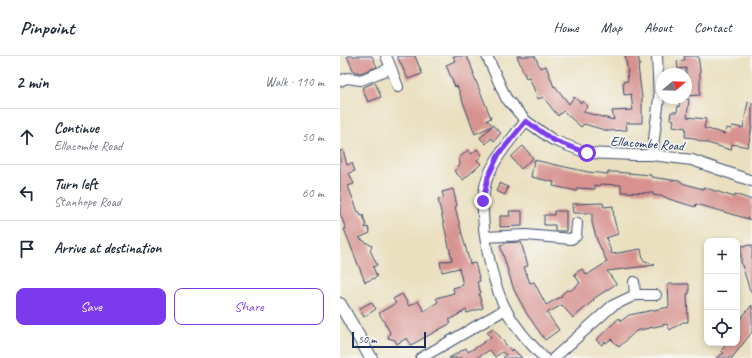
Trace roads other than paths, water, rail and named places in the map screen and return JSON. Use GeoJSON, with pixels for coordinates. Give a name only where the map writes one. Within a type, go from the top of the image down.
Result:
{"type":"FeatureCollection","features":[{"type":"Feature","properties":{"kind":"street"},"geometry":{"type":"LineString","coordinates":[[386,56],[398,87]]}},
{"type":"Feature","properties":{"kind":"street","name":"Ellacombe Road"},"geometry":{"type":"LineString","coordinates":[[487,56],[506,98],[526,121],[553,140],[587,153],[652,155],[692,160],[751,179]]}},
{"type":"Feature","properties":{"kind":"street"},"geometry":{"type":"LineString","coordinates":[[652,155],[659,98],[657,56]]}},
{"type":"Feature","properties":{"kind":"street"},"geometry":{"type":"LineString","coordinates":[[340,81],[347,78],[361,80],[391,68]]}},
{"type":"Feature","properties":{"kind":"street"},"geometry":{"type":"LineString","coordinates":[[526,121],[499,154],[488,177],[483,201],[485,237],[492,268],[506,309],[525,338],[544,358]]}},
{"type":"Feature","properties":{"kind":"street"},"geometry":{"type":"LineString","coordinates":[[485,237],[526,235],[571,239],[576,236],[577,223]]}},
{"type":"Feature","properties":{"kind":"street"},"geometry":{"type":"LineString","coordinates":[[634,282],[635,295]]}},
{"type":"Feature","properties":{"kind":"street"},"geometry":{"type":"LineString","coordinates":[[554,358],[612,306],[635,295],[656,295]]}},
{"type":"Feature","properties":{"kind":"street"},"geometry":{"type":"LineString","coordinates":[[340,304],[370,357]]}},
{"type":"Feature","properties":{"kind":"street"},"geometry":{"type":"LineString","coordinates":[[421,358],[506,309]]}}]}
